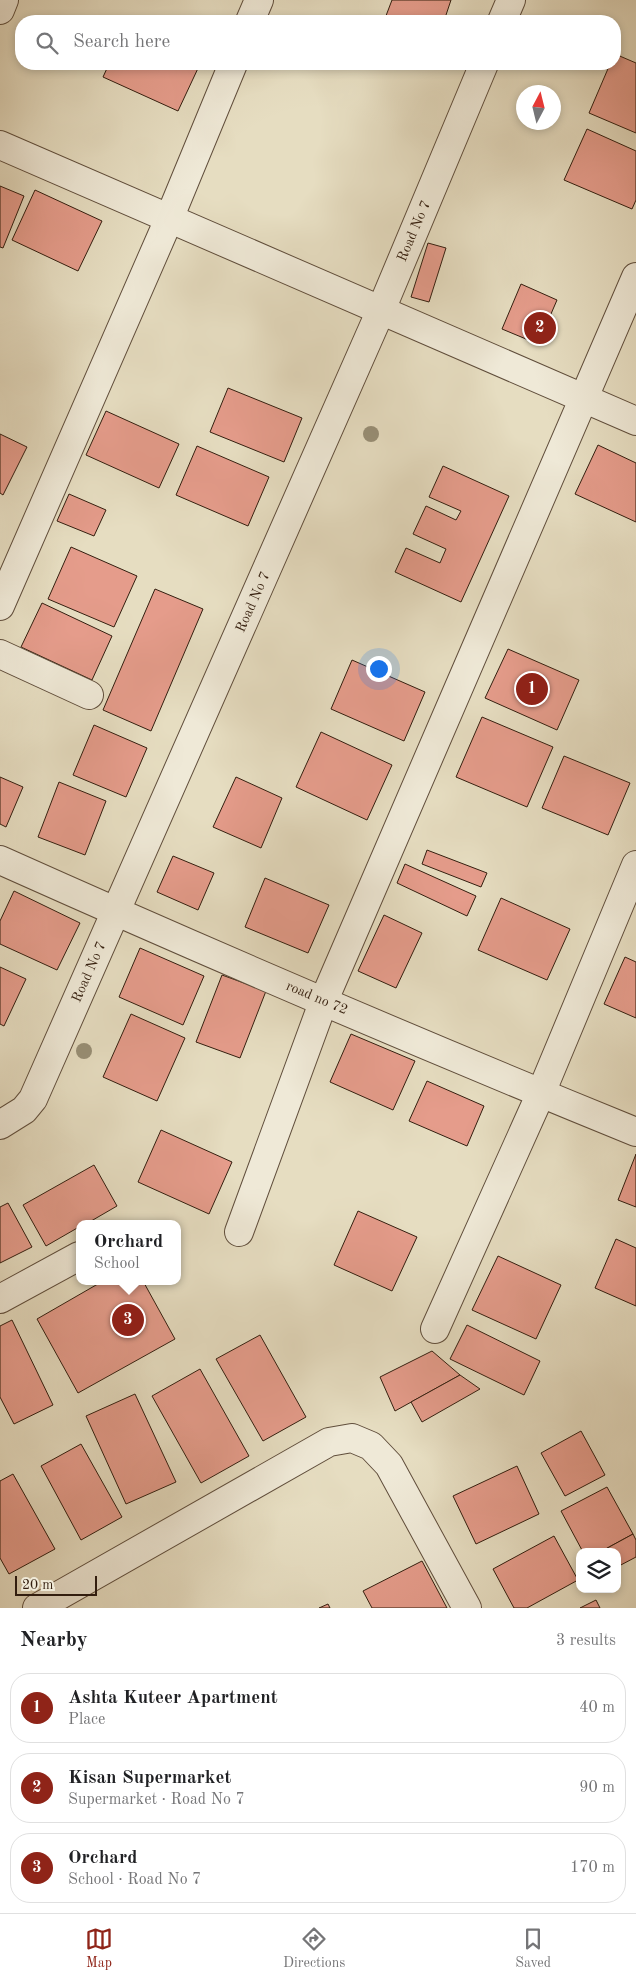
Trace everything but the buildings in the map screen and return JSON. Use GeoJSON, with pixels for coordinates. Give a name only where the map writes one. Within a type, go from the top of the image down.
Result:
{"type":"FeatureCollection","features":[{"type":"Feature","properties":{"kind":"street"},"geometry":{"type":"LineString","coordinates":[[0,10],[4,0]]}},
{"type":"Feature","properties":{"kind":"street"},"geometry":{"type":"LineString","coordinates":[[253,15],[259,0]]}},
{"type":"Feature","properties":{"kind":"street"},"geometry":{"type":"LineString","coordinates":[[505,15],[511,0]]}},
{"type":"Feature","properties":{"kind":"street"},"geometry":{"type":"LineString","coordinates":[[0,606],[169,219],[231,70]]}},
{"type":"Feature","properties":{"kind":"street","name":"Road No 7"},"geometry":{"type":"LineString","coordinates":[[0,1125],[24,1110],[32,1099],[381,310],[481,70]]}},
{"type":"Feature","properties":{"kind":"street"},"geometry":{"type":"LineString","coordinates":[[0,145],[636,421]]}},
{"type":"Feature","properties":{"kind":"street"},"geometry":{"type":"LineString","coordinates":[[239,1232],[324,1000],[636,277]]}},
{"type":"Feature","properties":{"kind":"street"},"geometry":{"type":"LineString","coordinates":[[0,654],[89,695]]}},
{"type":"Feature","properties":{"kind":"street","name":"road no 72"},"geometry":{"type":"LineString","coordinates":[[0,860],[116,912],[636,1132]]}},
{"type":"Feature","properties":{"kind":"street"},"geometry":{"type":"LineString","coordinates":[[435,1330],[541,1093],[636,865]]}},
{"type":"Feature","properties":{"kind":"street"},"geometry":{"type":"LineString","coordinates":[[0,1299],[76,1258]]}},
{"type":"Feature","properties":{"kind":"street"},"geometry":{"type":"LineString","coordinates":[[37,1608],[329,1442],[352,1438],[371,1446],[389,1465],[466,1608]]}},
{"type":"Feature","properties":{"kind":"place","name":"Kisan Supermarket"},"geometry":{"type":"Point","coordinates":[540,328]}},
{"type":"Feature","properties":{"kind":"place","name":"Ashta Kuteer Apartment"},"geometry":{"type":"Point","coordinates":[532,689]}},
{"type":"Feature","properties":{"kind":"place","name":"Orchard"},"geometry":{"type":"Point","coordinates":[128,1320]}}]}
